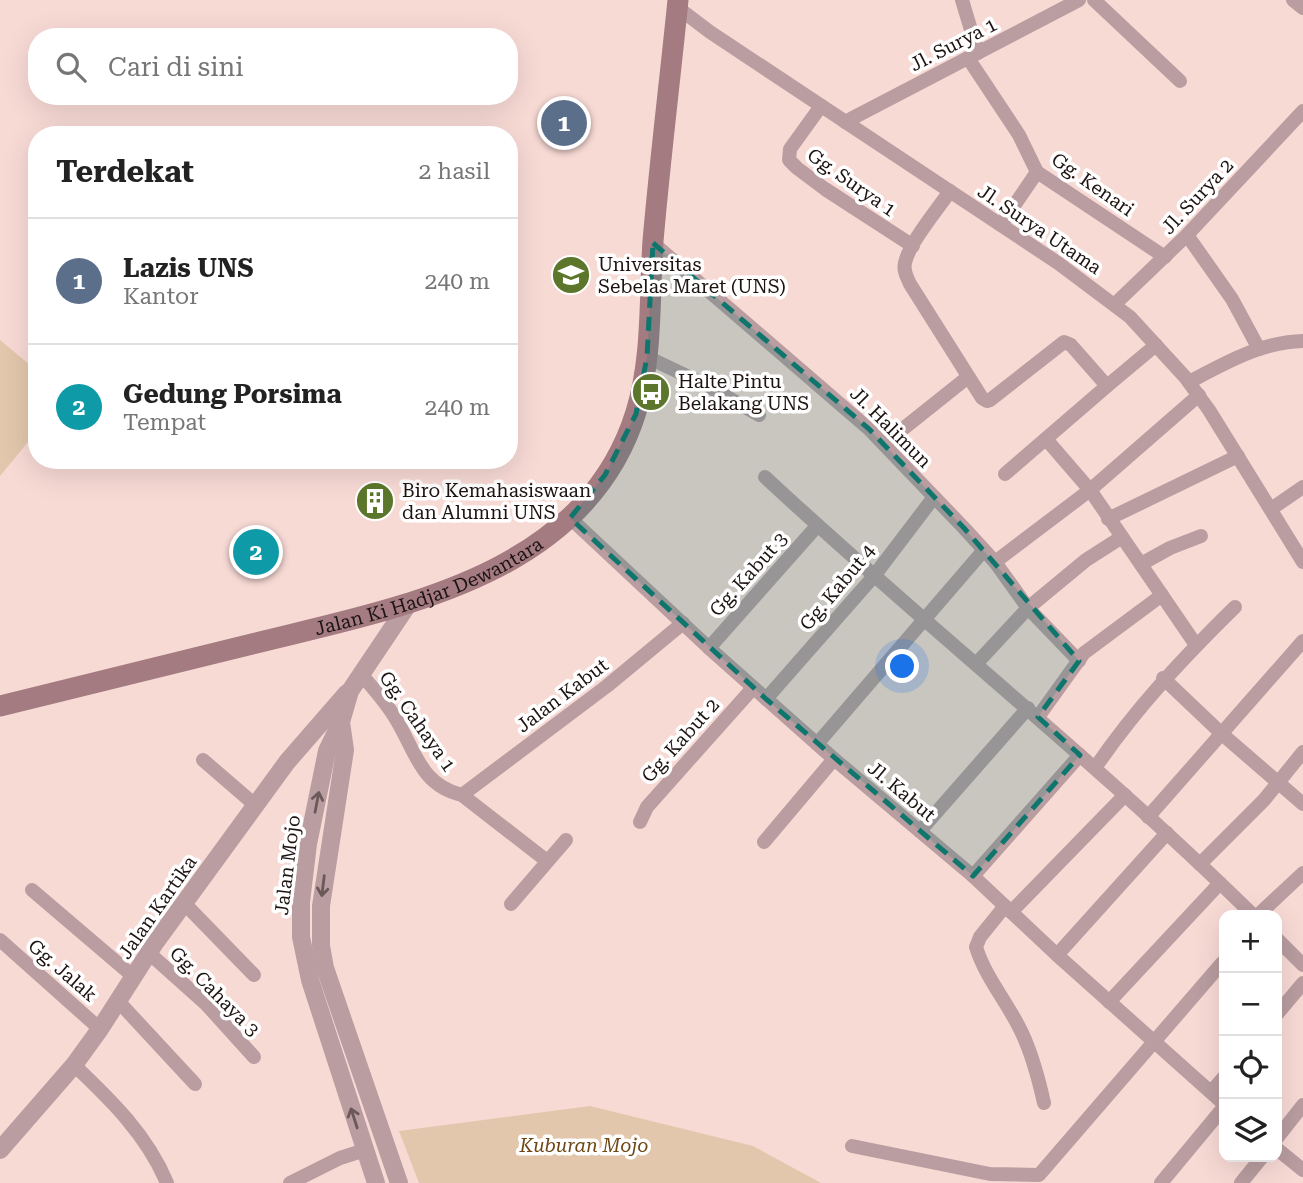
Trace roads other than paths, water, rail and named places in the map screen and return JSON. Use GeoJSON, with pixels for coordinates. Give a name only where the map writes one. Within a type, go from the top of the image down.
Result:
{"type":"FeatureCollection","features":[{"type":"Feature","properties":{"kind":"main road","name":"Jalan Ki Hadjar Dewantara"},"geometry":{"type":"LineString","coordinates":[[0,706],[407,606],[508,563],[538,544],[570,518],[594,490],[624,443],[636,414],[648,357],[653,243],[678,3]]}},
{"type":"Feature","properties":{"kind":"street","name":"Gg. Kenari"},"geometry":{"type":"LineString","coordinates":[[962,0],[973,55],[1037,172],[1165,257]]}},
{"type":"Feature","properties":{"kind":"street","name":"Jl. Surya 1"},"geometry":{"type":"LineString","coordinates":[[845,122],[1079,0]]}},
{"type":"Feature","properties":{"kind":"street"},"geometry":{"type":"LineString","coordinates":[[1094,0],[1180,81]]}},
{"type":"Feature","properties":{"kind":"street"},"geometry":{"type":"LineString","coordinates":[[1293,0],[1303,8]]}},
{"type":"Feature","properties":{"kind":"street","name":"Jl. Surya Utama"},"geometry":{"type":"LineString","coordinates":[[678,3],[710,32],[1001,225],[1130,317],[1199,395],[1303,562]]}},
{"type":"Feature","properties":{"kind":"street","name":"Gg. Surya 1"},"geometry":{"type":"LineString","coordinates":[[821,106],[790,149],[789,160],[825,189],[913,246]]}},
{"type":"Feature","properties":{"kind":"street","name":"Jl. Surya 2"},"geometry":{"type":"LineString","coordinates":[[1115,304],[1187,235],[1303,111]]}},
{"type":"Feature","properties":{"kind":"street"},"geometry":{"type":"LineString","coordinates":[[1001,225],[1037,172]]}},
{"type":"Feature","properties":{"kind":"street"},"geometry":{"type":"LineString","coordinates":[[950,191],[913,246],[905,264],[906,277],[982,398],[987,401],[1064,342],[1071,345],[1107,386]]}},
{"type":"Feature","properties":{"kind":"street"},"geometry":{"type":"LineString","coordinates":[[1187,235],[1232,299],[1259,349]]}},
{"type":"Feature","properties":{"kind":"street","name":"Jl. Halimun"},"geometry":{"type":"LineString","coordinates":[[653,243],[847,409],[884,444],[995,562],[1028,608],[1079,661]]}},
{"type":"Feature","properties":{"kind":"street"},"geometry":{"type":"LineString","coordinates":[[1189,382],[1259,349],[1289,341],[1303,341]]}},
{"type":"Feature","properties":{"kind":"street"},"geometry":{"type":"LineString","coordinates":[[1005,474],[1156,345]]}},
{"type":"Feature","properties":{"kind":"street"},"geometry":{"type":"LineString","coordinates":[[648,357],[759,415]]}},
{"type":"Feature","properties":{"kind":"street"},"geometry":{"type":"LineString","coordinates":[[884,444],[968,377]]}},
{"type":"Feature","properties":{"kind":"street"},"geometry":{"type":"LineString","coordinates":[[995,562],[1090,490],[1199,395]]}},
{"type":"Feature","properties":{"kind":"street"},"geometry":{"type":"LineString","coordinates":[[1046,439],[1090,490],[1196,645]]}},
{"type":"Feature","properties":{"kind":"street"},"geometry":{"type":"LineString","coordinates":[[1108,519],[1238,456]]}},
{"type":"Feature","properties":{"kind":"street"},"geometry":{"type":"LineString","coordinates":[[765,477],[874,576],[1033,712],[1250,910]]}},
{"type":"Feature","properties":{"kind":"street"},"geometry":{"type":"LineString","coordinates":[[1272,509],[1303,487]]}},
{"type":"Feature","properties":{"kind":"street","name":"Gg. Kabut 4"},"geometry":{"type":"LineString","coordinates":[[766,699],[874,576],[934,497]]}},
{"type":"Feature","properties":{"kind":"street","name":"Jl. Kabut"},"geometry":{"type":"LineString","coordinates":[[570,518],[753,688],[973,876],[1056,955],[1219,1101]]}},
{"type":"Feature","properties":{"kind":"street","name":"Gg. Kabut 3"},"geometry":{"type":"LineString","coordinates":[[709,648],[817,526]]}},
{"type":"Feature","properties":{"kind":"street"},"geometry":{"type":"LineString","coordinates":[[1141,564],[1170,548],[1201,536]]}},
{"type":"Feature","properties":{"kind":"street"},"geometry":{"type":"LineString","coordinates":[[976,664],[1028,608],[1081,565],[1122,537]]}},
{"type":"Feature","properties":{"kind":"street"},"geometry":{"type":"LineString","coordinates":[[817,744],[984,550]]}},
{"type":"Feature","properties":{"kind":"street"},"geometry":{"type":"LineString","coordinates":[[920,831],[1095,644],[1162,595]]}},
{"type":"Feature","properties":{"kind":"street","name":"Jalan Mojo"},"geometry":{"type":"LineString","coordinates":[[376,1183],[310,980],[301,937],[301,902],[308,845],[327,751],[341,722],[350,691],[407,606]]}},
{"type":"Feature","properties":{"kind":"street"},"geometry":{"type":"LineString","coordinates":[[1095,768],[1163,678],[1234,607]]}},
{"type":"Feature","properties":{"kind":"street","name":"Jalan Kabut"},"geometry":{"type":"LineString","coordinates":[[462,795],[607,686],[682,623]]}},
{"type":"Feature","properties":{"kind":"street"},"geometry":{"type":"LineString","coordinates":[[1148,817],[1303,641]]}},
{"type":"Feature","properties":{"kind":"street","name":"Gg. Cahaya 1"},"geometry":{"type":"LineString","coordinates":[[360,673],[396,718],[427,774],[442,789],[462,795],[547,862]]}},
{"type":"Feature","properties":{"kind":"street"},"geometry":{"type":"LineString","coordinates":[[1163,678],[1222,734],[1303,804]]}},
{"type":"Feature","properties":{"kind":"street","name":"Gg. Kabut 2"},"geometry":{"type":"LineString","coordinates":[[639,822],[654,797],[753,688]]}},
{"type":"Feature","properties":{"kind":"street","name":"Jalan Kartika"},"geometry":{"type":"LineString","coordinates":[[0,1148],[74,1065],[149,953],[255,805],[287,762],[350,691]]}},
{"type":"Feature","properties":{"kind":"street"},"geometry":{"type":"LineString","coordinates":[[341,722],[345,750],[323,879],[321,946],[398,1183]]}},
{"type":"Feature","properties":{"kind":"street"},"geometry":{"type":"LineString","coordinates":[[1200,864],[1279,782],[1303,752]]}},
{"type":"Feature","properties":{"kind":"street"},"geometry":{"type":"LineString","coordinates":[[973,876],[1080,755]]}},
{"type":"Feature","properties":{"kind":"street"},"geometry":{"type":"LineString","coordinates":[[764,842],[834,759]]}},
{"type":"Feature","properties":{"kind":"street"},"geometry":{"type":"LineString","coordinates":[[203,760],[255,805]]}},
{"type":"Feature","properties":{"kind":"street"},"geometry":{"type":"LineString","coordinates":[[1044,1103],[1037,1072],[1022,1033],[987,974],[976,947],[980,937],[1125,795]]}},
{"type":"Feature","properties":{"kind":"street"},"geometry":{"type":"LineString","coordinates":[[1056,955],[1167,833]]}},
{"type":"Feature","properties":{"kind":"street"},"geometry":{"type":"LineString","coordinates":[[511,904],[566,840]]}},
{"type":"Feature","properties":{"kind":"street"},"geometry":{"type":"LineString","coordinates":[[1261,910],[1303,873]]}},
{"type":"Feature","properties":{"kind":"street"},"geometry":{"type":"LineString","coordinates":[[1109,1002],[1220,883]]}},
{"type":"Feature","properties":{"kind":"street"},"geometry":{"type":"LineString","coordinates":[[32,890],[134,977]]}},
{"type":"Feature","properties":{"kind":"street"},"geometry":{"type":"LineString","coordinates":[[184,903],[254,975]]}},
{"type":"Feature","properties":{"kind":"street","name":"Gg. Jalak"},"geometry":{"type":"LineString","coordinates":[[0,940],[100,1029]]}},
{"type":"Feature","properties":{"kind":"street"},"geometry":{"type":"LineString","coordinates":[[1282,944],[1303,965]]}},
{"type":"Feature","properties":{"kind":"street","name":"Gg. Cahaya 3"},"geometry":{"type":"LineString","coordinates":[[149,953],[206,1004],[254,1057]]}},
{"type":"Feature","properties":{"kind":"street"},"geometry":{"type":"LineString","coordinates":[[852,1146],[990,1174],[1039,1175],[1219,966]]}},
{"type":"Feature","properties":{"kind":"street"},"geometry":{"type":"LineString","coordinates":[[1282,1008],[1303,983]]}},
{"type":"Feature","properties":{"kind":"street"},"geometry":{"type":"LineString","coordinates":[[118,1001],[195,1084]]}},
{"type":"Feature","properties":{"kind":"street"},"geometry":{"type":"LineString","coordinates":[[74,1065],[132,1125],[158,1162],[167,1183]]}},
{"type":"Feature","properties":{"kind":"street"},"geometry":{"type":"LineString","coordinates":[[1211,1092],[1219,1083]]}},
{"type":"Feature","properties":{"kind":"street"},"geometry":{"type":"LineString","coordinates":[[1282,1132],[1303,1105]]}},
{"type":"Feature","properties":{"kind":"street"},"geometry":{"type":"LineString","coordinates":[[1161,1183],[1219,1112]]}},
{"type":"Feature","properties":{"kind":"street"},"geometry":{"type":"LineString","coordinates":[[290,1183],[340,1158],[365,1150]]}},
{"type":"Feature","properties":{"kind":"street"},"geometry":{"type":"LineString","coordinates":[[1282,1153],[1303,1170]]}},
{"type":"Feature","properties":{"kind":"street"},"geometry":{"type":"LineString","coordinates":[[1241,1183],[1258,1162]]}},
{"type":"Feature","properties":{"kind":"place","name":"Lazis UNS"},"geometry":{"type":"Point","coordinates":[564,123]}},
{"type":"Feature","properties":{"kind":"place","name":"Universitas Sebelas Maret (UNS)"},"geometry":{"type":"Point","coordinates":[571,275]}},
{"type":"Feature","properties":{"kind":"place","name":"Halte Pintu Belakang UNS"},"geometry":{"type":"Point","coordinates":[651,392]}},
{"type":"Feature","properties":{"kind":"place","name":"Biro Kemahasiswaan dan Alumni UNS"},"geometry":{"type":"Point","coordinates":[375,501]}},
{"type":"Feature","properties":{"kind":"place","name":"Gedung Porsima"},"geometry":{"type":"Point","coordinates":[256,552]}},
{"type":"Feature","properties":{"kind":"park label","name":"Kuburan Mojo"},"geometry":{"type":"Point","coordinates":[584,1145]}}]}
